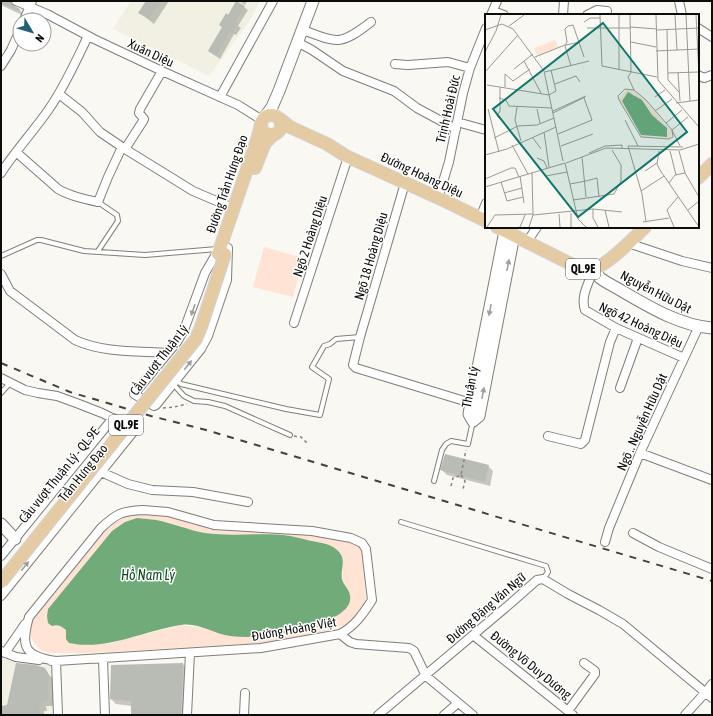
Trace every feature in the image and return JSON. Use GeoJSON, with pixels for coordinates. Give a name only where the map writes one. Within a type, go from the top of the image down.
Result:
{"type":"FeatureCollection","features":[{"type":"Feature","properties":{"kind":"main road"},"geometry":{"type":"LineString","coordinates":[[271,115],[278,118],[281,122],[280,129],[275,134],[270,135],[262,130],[263,120],[271,115]]}},
{"type":"Feature","properties":{"kind":"main road","name":"Đường Hoàng Diệu"},"geometry":{"type":"LineString","coordinates":[[278,118],[290,127],[327,144],[347,157]]}},
{"type":"Feature","properties":{"kind":"main road","name":"Đường Trần Hưng Đạo"},"geometry":{"type":"LineString","coordinates":[[223,251],[234,208],[263,120]]}},
{"type":"Feature","properties":{"kind":"main road","name":"Đường Hoàng Diệu"},"geometry":{"type":"LineString","coordinates":[[275,134],[285,134],[324,150],[347,157],[483,220]]}},
{"type":"Feature","properties":{"kind":"main road","name":"QL.9E"},"geometry":{"type":"LineString","coordinates":[[223,251],[264,146],[275,134]]}},
{"type":"Feature","properties":{"kind":"main road"},"geometry":{"type":"LineString","coordinates":[[699,177],[712,164]]}},
{"type":"Feature","properties":{"kind":"main road","name":"QL.9E"},"geometry":{"type":"LineString","coordinates":[[506,231],[584,270],[594,269],[612,258],[644,228]]}},
{"type":"Feature","properties":{"kind":"main road","name":"Cầu vượt Thuận Lý - QL.9E"},"geometry":{"type":"LineString","coordinates":[[1,570],[191,334],[223,251]]}},
{"type":"Feature","properties":{"kind":"main road","name":"Cầu vượt Thuận Lý"},"geometry":{"type":"LineString","coordinates":[[1,582],[196,339],[201,328],[223,251]]}},
{"type":"Feature","properties":{"kind":"street","name":"Xuân Diệu"},"geometry":{"type":"LineString","coordinates":[[16,1],[31,4],[88,36],[238,105],[263,120]]}},
{"type":"Feature","properties":{"kind":"street"},"geometry":{"type":"LineString","coordinates":[[220,97],[273,1]]}},
{"type":"Feature","properties":{"kind":"street"},"geometry":{"type":"LineString","coordinates":[[263,120],[279,91],[313,1]]}},
{"type":"Feature","properties":{"kind":"street"},"geometry":{"type":"LineString","coordinates":[[492,13],[497,1]]}},
{"type":"Feature","properties":{"kind":"street"},"geometry":{"type":"LineString","coordinates":[[564,1],[564,14]]}},
{"type":"Feature","properties":{"kind":"street"},"geometry":{"type":"LineString","coordinates":[[679,1],[682,14]]}},
{"type":"Feature","properties":{"kind":"street"},"geometry":{"type":"LineString","coordinates":[[589,14],[597,10],[607,11]]}},
{"type":"Feature","properties":{"kind":"street"},"geometry":{"type":"LineString","coordinates":[[303,30],[336,41],[353,35],[371,22]]}},
{"type":"Feature","properties":{"kind":"street"},"geometry":{"type":"LineString","coordinates":[[699,29],[712,37]]}},
{"type":"Feature","properties":{"kind":"street","name":"Trịnh Hoài Đức"},"geometry":{"type":"LineString","coordinates":[[438,198],[449,162],[463,93],[470,68],[485,30]]}},
{"type":"Feature","properties":{"kind":"street"},"geometry":{"type":"LineString","coordinates":[[1,173],[48,110],[76,61],[88,36]]}},
{"type":"Feature","properties":{"kind":"street"},"geometry":{"type":"LineString","coordinates":[[298,42],[343,71],[366,82],[394,91],[417,108],[456,126],[485,130]]}},
{"type":"Feature","properties":{"kind":"street"},"geometry":{"type":"LineString","coordinates":[[1,66],[12,48]]}},
{"type":"Feature","properties":{"kind":"street"},"geometry":{"type":"LineString","coordinates":[[395,64],[448,62],[470,68]]}},
{"type":"Feature","properties":{"kind":"street"},"geometry":{"type":"LineString","coordinates":[[16,152],[58,189],[80,198],[98,202],[108,177],[123,148],[144,119],[140,113],[140,109],[162,71]]}},
{"type":"Feature","properties":{"kind":"street"},"geometry":{"type":"LineString","coordinates":[[699,75],[704,78],[712,75]]}},
{"type":"Feature","properties":{"kind":"street"},"geometry":{"type":"LineString","coordinates":[[278,118],[275,108],[279,91]]}},
{"type":"Feature","properties":{"kind":"street"},"geometry":{"type":"LineString","coordinates":[[58,94],[82,112],[100,132],[123,148],[193,192],[234,208]]}},
{"type":"Feature","properties":{"kind":"street","name":"Ngõ 2 Hoàng Diệu"},"geometry":{"type":"LineString","coordinates":[[294,323],[347,157]]}},
{"type":"Feature","properties":{"kind":"street","name":"Ngõ 18 Hoàng Diệu"},"geometry":{"type":"LineString","coordinates":[[405,183],[353,365],[356,368],[471,403]]}},
{"type":"Feature","properties":{"kind":"street"},"geometry":{"type":"LineString","coordinates":[[483,220],[485,209]]}},
{"type":"Feature","properties":{"kind":"street"},"geometry":{"type":"LineString","coordinates":[[527,242],[536,228]]}},
{"type":"Feature","properties":{"kind":"street","name":"Thuận Lý"},"geometry":{"type":"LineString","coordinates":[[506,231],[479,416],[473,421],[469,414],[506,231]]}},
{"type":"Feature","properties":{"kind":"street"},"geometry":{"type":"LineString","coordinates":[[628,243],[682,261],[712,268]]}},
{"type":"Feature","properties":{"kind":"street"},"geometry":{"type":"LineString","coordinates":[[223,251],[227,280],[208,336],[201,348],[155,406],[134,394],[168,353],[184,330],[206,273],[223,251]]}},
{"type":"Feature","properties":{"kind":"street","name":"Nguyễn Hữu Dật"},"geometry":{"type":"LineString","coordinates":[[594,269],[600,278],[606,282],[680,321],[712,328]]}},
{"type":"Feature","properties":{"kind":"street","name":"Ngõ 42 Hoàng Diệu"},"geometry":{"type":"LineString","coordinates":[[594,269],[583,298],[582,303],[585,310],[616,328],[684,358]]}},
{"type":"Feature","properties":{"kind":"street"},"geometry":{"type":"LineString","coordinates":[[1,274],[10,290],[75,340],[87,346],[168,353]]}},
{"type":"Feature","properties":{"kind":"street","name":"Ngõ .. Nguyễn Hữu Dật"},"geometry":{"type":"LineString","coordinates":[[605,542],[609,528],[640,453],[698,326]]}},
{"type":"Feature","properties":{"kind":"street"},"geometry":{"type":"LineString","coordinates":[[548,436],[582,444],[586,440],[610,342],[616,328]]}},
{"type":"Feature","properties":{"kind":"street"},"geometry":{"type":"LineString","coordinates":[[620,388],[638,338]]}},
{"type":"Feature","properties":{"kind":"street"},"geometry":{"type":"LineString","coordinates":[[1,378],[25,390],[57,396],[112,418]]}},
{"type":"Feature","properties":{"kind":"street","name":"Trần Hưng Đạo"},"geometry":{"type":"LineString","coordinates":[[1,556],[112,418],[131,427],[134,431],[1,596]]}},
{"type":"Feature","properties":{"kind":"street"},"geometry":{"type":"LineString","coordinates":[[640,453],[712,480]]}},
{"type":"Feature","properties":{"kind":"street"},"geometry":{"type":"LineString","coordinates":[[101,472],[128,484],[152,490],[193,492],[248,502]]}},
{"type":"Feature","properties":{"kind":"street","name":"Đường Hoàng Việt"},"geometry":{"type":"LineString","coordinates":[[143,510],[168,512],[214,525],[312,531],[351,538],[362,543],[366,549],[372,600],[359,620],[348,630],[340,634],[261,648],[56,661],[34,655],[27,648],[25,640],[25,630],[29,617],[101,528],[111,518],[124,511],[143,510]]}},
{"type":"Feature","properties":{"kind":"street"},"geometry":{"type":"LineString","coordinates":[[1,524],[15,539]]}},
{"type":"Feature","properties":{"kind":"street"},"geometry":{"type":"LineString","coordinates":[[633,533],[659,547],[710,568],[712,559]]}},
{"type":"Feature","properties":{"kind":"street","name":"Đường Đặng Văn Ngữ"},"geometry":{"type":"LineString","coordinates":[[378,715],[415,683],[426,676],[537,580],[544,579],[623,624],[709,696]]}},
{"type":"Feature","properties":{"kind":"street"},"geometry":{"type":"LineString","coordinates":[[29,617],[20,632],[3,652],[16,657],[56,661],[58,715]]}},
{"type":"Feature","properties":{"kind":"street"},"geometry":{"type":"LineString","coordinates":[[340,634],[350,642],[356,644],[409,648],[414,651],[426,676],[473,715]]}},
{"type":"Feature","properties":{"kind":"street","name":"Đường Võ Duy Dương"},"geometry":{"type":"LineString","coordinates":[[473,635],[570,713]]}},
{"type":"Feature","properties":{"kind":"street"},"geometry":{"type":"LineString","coordinates":[[187,715],[190,653]]}},
{"type":"Feature","properties":{"kind":"street"},"geometry":{"type":"LineString","coordinates":[[103,659],[105,715]]}},
{"type":"Feature","properties":{"kind":"street"},"geometry":{"type":"LineString","coordinates":[[570,713],[595,674],[595,671],[584,663]]}},
{"type":"Feature","properties":{"kind":"street"},"geometry":{"type":"LineString","coordinates":[[685,715],[709,696],[712,684]]}},
{"type":"Feature","properties":{"kind":"street"},"geometry":{"type":"LineString","coordinates":[[244,715],[245,693]]}},
{"type":"Feature","properties":{"kind":"street"},"geometry":{"type":"LineString","coordinates":[[444,715],[458,703]]}},
{"type":"Feature","properties":{"kind":"lane"},"geometry":{"type":"LineString","coordinates":[[98,202],[117,215],[118,221],[98,252]]}},
{"type":"Feature","properties":{"kind":"lane"},"geometry":{"type":"LineString","coordinates":[[1,256],[37,240],[76,249],[145,255],[223,251]]}},
{"type":"Feature","properties":{"kind":"lane"},"geometry":{"type":"LineString","coordinates":[[175,382],[286,409],[320,415],[329,379],[312,367],[324,346],[330,344],[336,339],[360,337]]}},
{"type":"Feature","properties":{"kind":"lane"},"geometry":{"type":"LineString","coordinates":[[1,393],[10,382]]}},
{"type":"Feature","properties":{"kind":"lane"},"geometry":{"type":"LineString","coordinates":[[175,382],[184,396],[194,401],[208,402],[225,406],[290,435]]}},
{"type":"Feature","properties":{"kind":"lane"},"geometry":{"type":"LineString","coordinates":[[434,481],[442,450],[446,444],[451,441],[468,444],[473,421]]}},
{"type":"Feature","properties":{"kind":"lane"},"geometry":{"type":"LineString","coordinates":[[401,522],[546,566],[548,572],[544,579]]}},
{"type":"Feature","properties":{"kind":"path"},"geometry":{"type":"LineString","coordinates":[[155,406],[174,408],[194,401]]}},
{"type":"Feature","properties":{"kind":"path"},"geometry":{"type":"LineString","coordinates":[[290,435],[301,438],[308,444]]}},
{"type":"Feature","properties":{"kind":"path"},"geometry":{"type":"LineString","coordinates":[[460,475],[468,444]]}},
{"type":"Feature","properties":{"kind":"path"},"geometry":{"type":"LineString","coordinates":[[451,486],[453,478],[460,475]]}},
{"type":"Feature","properties":{"kind":"path"},"geometry":{"type":"LineString","coordinates":[[460,475],[465,481],[463,490]]}},
{"type":"Feature","properties":{"kind":"shaded area"},"geometry":{"type":"Polygon","coordinates":[[[131,1],[260,1],[249,22],[209,76],[113,29],[131,1]]]}},
{"type":"Feature","properties":{"kind":"shaded area"},"geometry":{"type":"Polygon","coordinates":[[[264,247],[303,258],[293,297],[253,287],[264,247]]]}},
{"type":"Feature","properties":{"kind":"shaded area"},"geometry":{"type":"Polygon","coordinates":[[[149,513],[302,532],[350,542],[358,546],[362,551],[366,599],[362,608],[344,626],[280,642],[93,653],[51,653],[42,651],[35,644],[30,635],[29,627],[36,614],[114,520],[123,515],[149,513]],[[155,520],[112,531],[48,609],[47,616],[66,630],[66,639],[107,644],[182,625],[205,628],[229,636],[275,635],[311,626],[336,617],[347,589],[343,578],[342,557],[335,548],[319,542],[271,536],[205,533],[155,520]]]}},
{"type":"Feature","properties":{"kind":"shaded area"},"geometry":{"type":"Polygon","coordinates":[[[1,654],[50,665],[53,671],[54,715],[1,715],[1,654]]]}},
{"type":"Feature","properties":{"kind":"water","name":"Hồ Nam Lý"},"geometry":{"type":"Polygon","coordinates":[[[137,518],[162,521],[205,533],[226,535],[269,534],[290,536],[330,545],[342,556],[342,579],[349,592],[350,599],[348,605],[338,615],[324,622],[301,629],[271,635],[250,637],[230,636],[194,625],[181,625],[111,642],[83,645],[69,643],[66,639],[66,630],[63,627],[56,625],[52,626],[48,623],[48,609],[112,531],[125,522],[137,518]]]}},
{"type":"Feature","properties":{"kind":"building"},"geometry":{"type":"Polygon","coordinates":[[[1,1],[11,1],[12,5],[20,9],[19,11],[1,3],[1,1]]]}},
{"type":"Feature","properties":{"kind":"building"},"geometry":{"type":"Polygon","coordinates":[[[146,1],[161,1],[149,19],[138,13],[146,1]]]}},
{"type":"Feature","properties":{"kind":"building"},"geometry":{"type":"Polygon","coordinates":[[[236,1],[245,6],[235,22],[238,23],[232,32],[230,31],[216,56],[208,51],[222,27],[219,25],[226,13],[228,15],[236,1]]]}},
{"type":"Feature","properties":{"kind":"building"},"geometry":{"type":"Polygon","coordinates":[[[445,454],[489,465],[485,482],[440,470],[445,454]]]}},
{"type":"Feature","properties":{"kind":"building"},"geometry":{"type":"Polygon","coordinates":[[[16,663],[36,665],[45,668],[48,673],[48,701],[42,702],[42,706],[39,706],[40,715],[1,715],[1,706],[7,705],[16,663]]]}},
{"type":"Feature","properties":{"kind":"building"},"geometry":{"type":"Polygon","coordinates":[[[183,663],[181,715],[131,715],[131,701],[110,699],[111,665],[183,663]]]}},
{"type":"Feature","properties":{"kind":"railway"},"geometry":{"type":"LineString","coordinates":[[1,363],[70,392],[151,416],[206,430],[712,581]]}}]}
